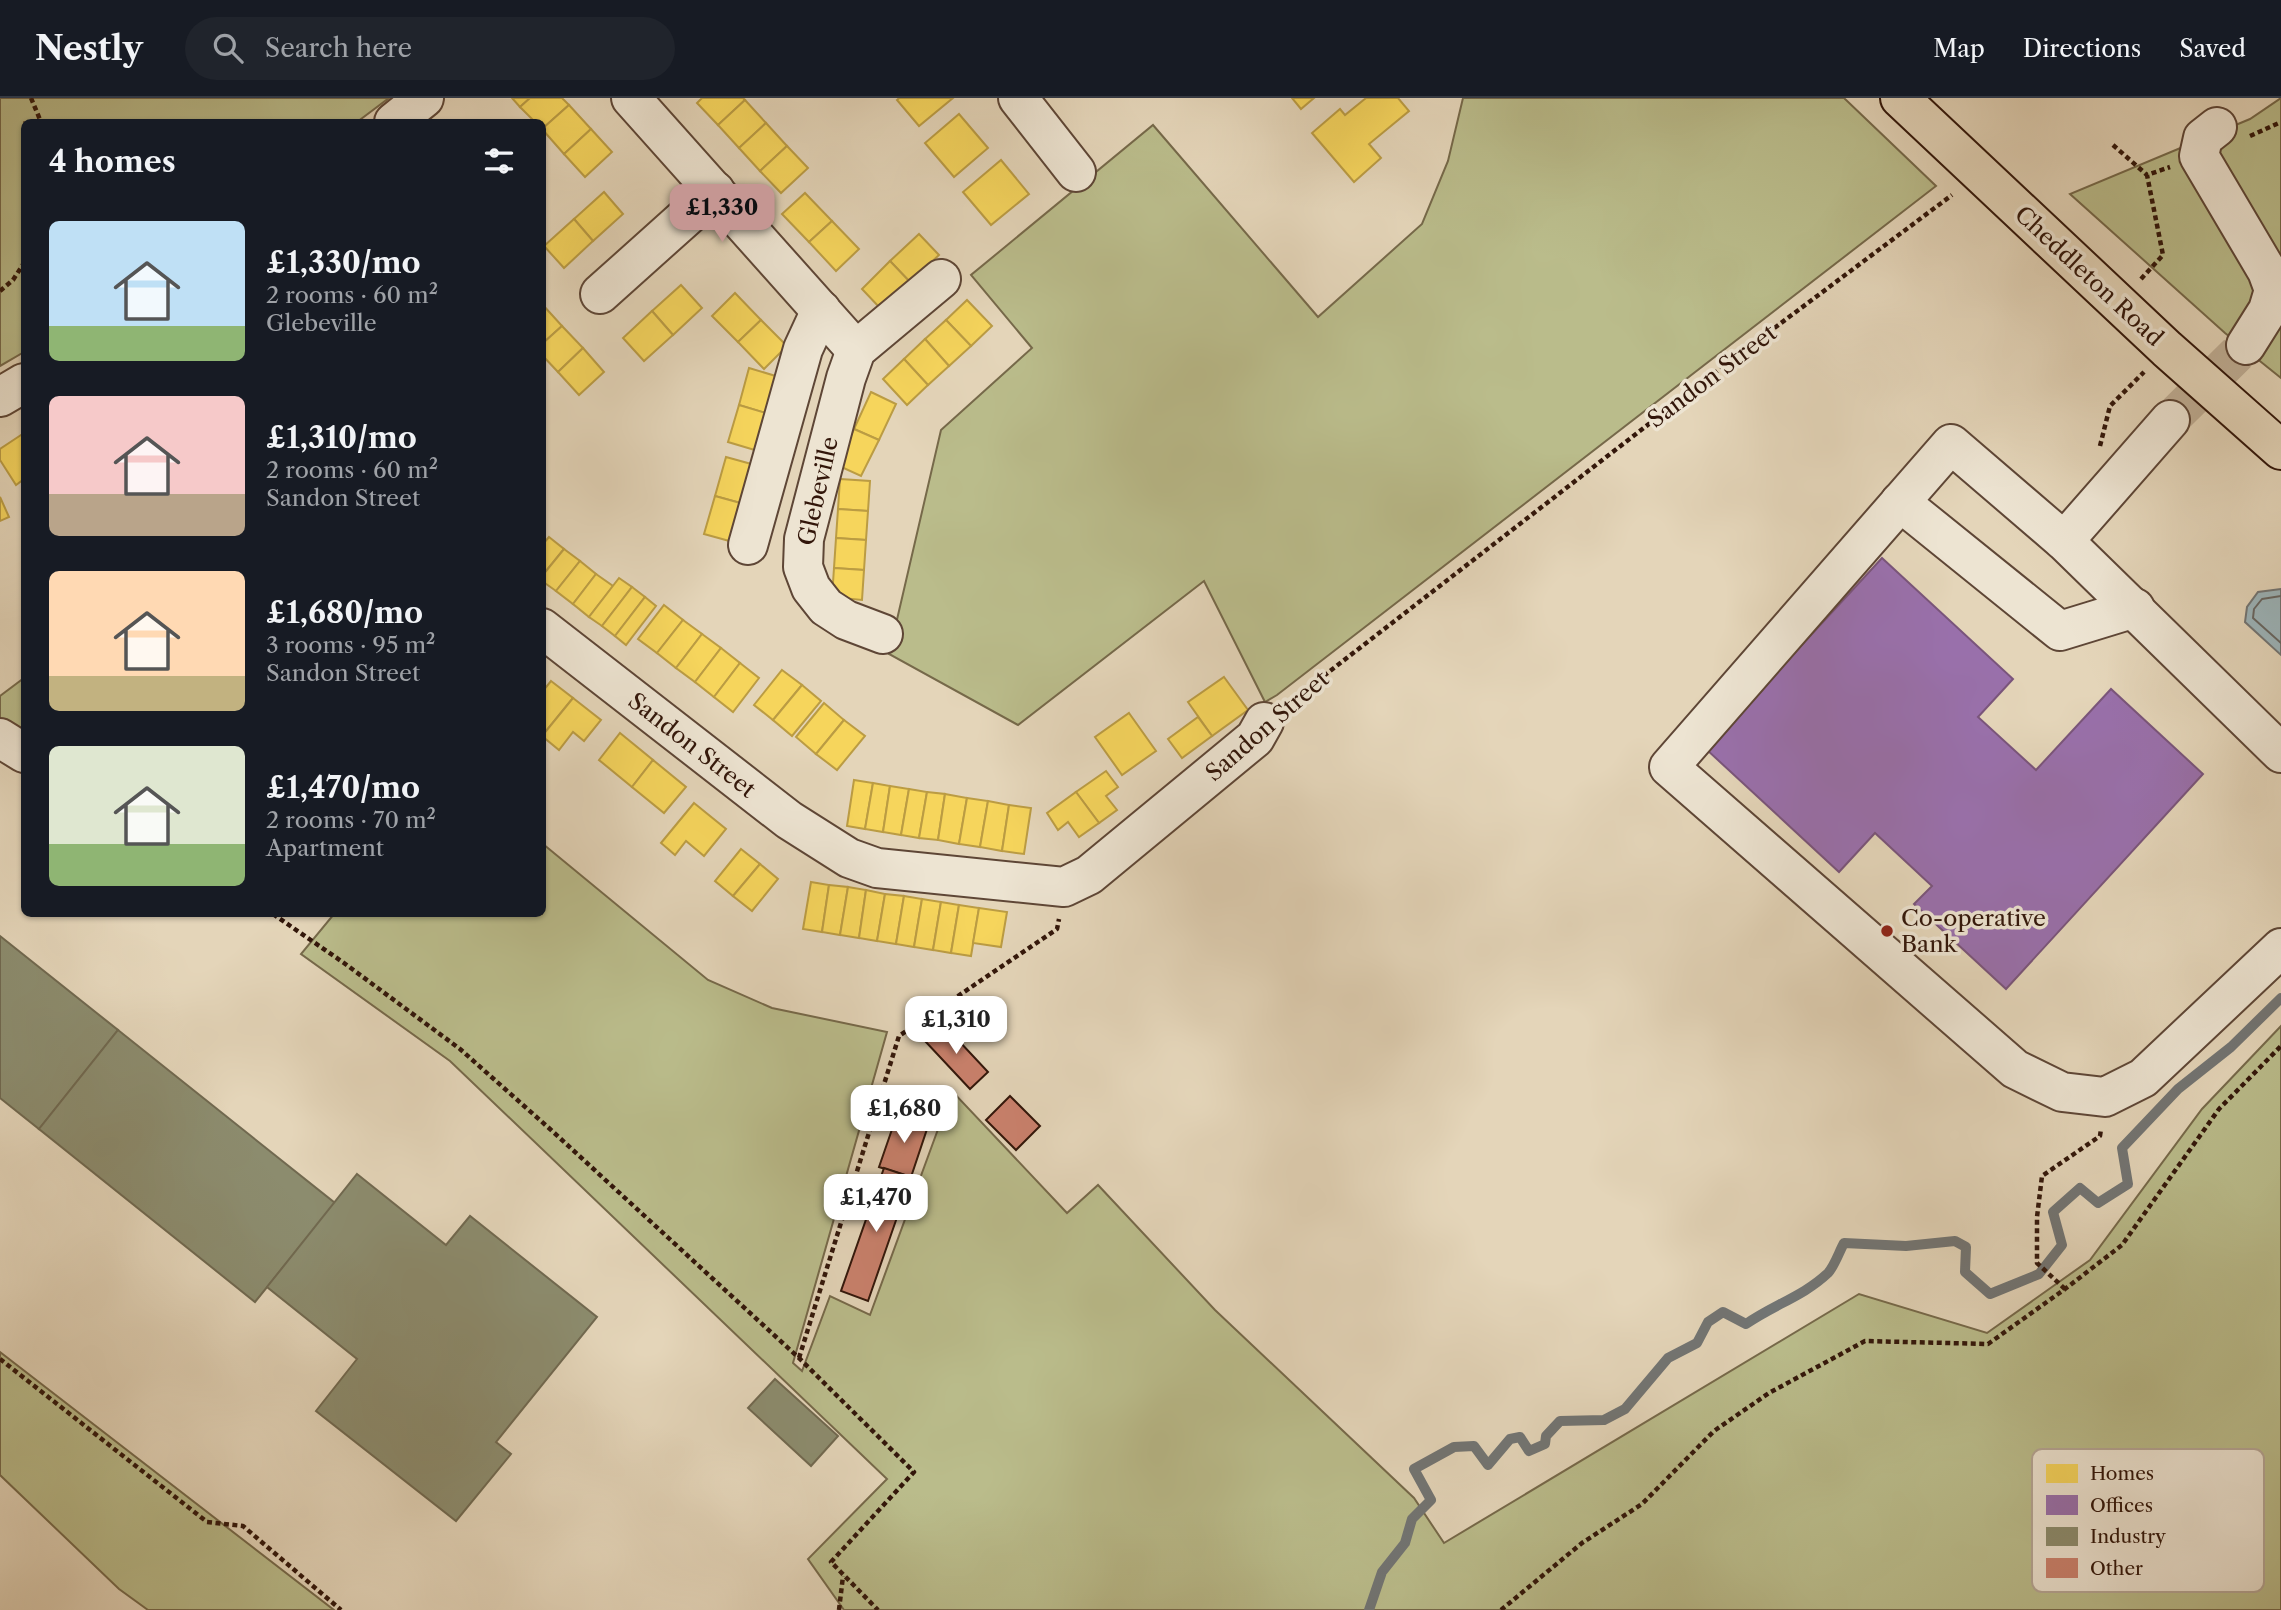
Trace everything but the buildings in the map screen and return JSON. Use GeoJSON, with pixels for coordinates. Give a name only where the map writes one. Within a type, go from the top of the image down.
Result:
{"type":"FeatureCollection","features":[{"type":"Feature","properties":{"kind":"highway","name":"Cheddleton Road"},"geometry":{"type":"LineString","coordinates":[[1900,98],[2119,305],[2281,450]]}},
{"type":"Feature","properties":{"kind":"street"},"geometry":{"type":"LineString","coordinates":[[398,119],[424,98]]}},
{"type":"Feature","properties":{"kind":"street"},"geometry":{"type":"LineString","coordinates":[[632,98],[856,350],[941,279]]}},
{"type":"Feature","properties":{"kind":"street"},"geometry":{"type":"LineString","coordinates":[[1018,98],[1076,172]]}},
{"type":"Feature","properties":{"kind":"street"},"geometry":{"type":"LineString","coordinates":[[2208,141],[2274,290],[2268,310],[2246,345]]}},
{"type":"Feature","properties":{"kind":"street"},"geometry":{"type":"LineString","coordinates":[[600,294],[715,191]]}},
{"type":"Feature","properties":{"kind":"street"},"geometry":{"type":"LineString","coordinates":[[748,545],[803,349],[821,310]]}},
{"type":"Feature","properties":{"kind":"street","name":"Glebeville"},"geometry":{"type":"LineString","coordinates":[[856,350],[846,378],[804,539],[803,567],[810,587],[825,607],[846,620],[883,634]]}},
{"type":"Feature","properties":{"kind":"street"},"geometry":{"type":"LineString","coordinates":[[0,397],[21,385]]}},
{"type":"Feature","properties":{"kind":"street"},"geometry":{"type":"LineString","coordinates":[[2064,541],[2170,420]]}},
{"type":"Feature","properties":{"kind":"street"},"geometry":{"type":"LineString","coordinates":[[2281,753],[2064,541],[1951,443],[1669,767],[2015,1069],[2062,1092],[2105,1097],[2143,1078],[2281,948]]}},
{"type":"Feature","properties":{"kind":"street"},"geometry":{"type":"LineString","coordinates":[[1900,502],[2060,631],[2134,608]]}},
{"type":"Feature","properties":{"kind":"street","name":"Sandon Street"},"geometry":{"type":"LineString","coordinates":[[546,631],[789,820],[849,858],[877,868],[1064,887],[1089,876],[1245,747],[1255,738],[1264,722]]}},
{"type":"Feature","properties":{"kind":"street"},"geometry":{"type":"LineString","coordinates":[[0,738],[21,751]]}},
{"type":"Feature","properties":{"kind":"path"},"geometry":{"type":"LineString","coordinates":[[31,98],[40,119]]}},
{"type":"Feature","properties":{"kind":"path"},"geometry":{"type":"LineString","coordinates":[[2147,175],[2208,141]]}},
{"type":"Feature","properties":{"kind":"path"},"geometry":{"type":"LineString","coordinates":[[2113,145],[2147,175],[2163,255],[2119,305]]}},
{"type":"Feature","properties":{"kind":"path","name":"Sandon Street"},"geometry":{"type":"LineString","coordinates":[[1264,722],[1725,365],[1981,174]]}},
{"type":"Feature","properties":{"kind":"path"},"geometry":{"type":"LineString","coordinates":[[0,291],[21,267]]}},
{"type":"Feature","properties":{"kind":"path"},"geometry":{"type":"LineString","coordinates":[[2110,406],[2142,373]]}},
{"type":"Feature","properties":{"kind":"path"},"geometry":{"type":"LineString","coordinates":[[799,1358],[899,1036],[1057,929],[1064,887]]}},
{"type":"Feature","properties":{"kind":"path"},"geometry":{"type":"LineString","coordinates":[[277,917],[460,1049],[799,1358],[914,1472],[831,1562],[878,1610]]}},
{"type":"Feature","properties":{"kind":"path"},"geometry":{"type":"LineString","coordinates":[[1500,1610],[1583,1544],[1642,1504],[1714,1431],[1769,1393],[1866,1341],[1988,1344],[2065,1289],[2122,1245],[2218,1109],[2281,1046]]}},
{"type":"Feature","properties":{"kind":"path"},"geometry":{"type":"LineString","coordinates":[[2065,1289],[2037,1263],[2037,1217],[2042,1176],[2100,1136],[2105,1097]]}},
{"type":"Feature","properties":{"kind":"path"},"geometry":{"type":"LineString","coordinates":[[0,1359],[207,1522],[243,1526],[341,1610]]}},
{"type":"Feature","properties":{"kind":"path"},"geometry":{"type":"LineString","coordinates":[[839,1610],[843,1576]]}},
{"type":"Feature","properties":{"kind":"green space"},"geometry":{"type":"Polygon","coordinates":[[[0,98],[389,98],[361,119],[21,119],[21,354],[0,366],[0,98]]]}},
{"type":"Feature","properties":{"kind":"green space"},"geometry":{"type":"Polygon","coordinates":[[[1463,98],[1844,98],[1936,186],[1265,702],[1204,581],[1018,725],[889,654],[941,430],[1032,348],[971,275],[1153,125],[1318,317],[1422,224],[1448,161],[1463,98]]]}},
{"type":"Feature","properties":{"kind":"green space"},"geometry":{"type":"Polygon","coordinates":[[[2281,98],[2281,378],[2225,333],[2070,194],[2250,119],[2281,98]]]}},
{"type":"Feature","properties":{"kind":"green space"},"geometry":{"type":"Polygon","coordinates":[[[21,680],[21,737],[0,723],[0,696],[21,680]]]}},
{"type":"Feature","properties":{"kind":"green space"},"geometry":{"type":"Polygon","coordinates":[[[546,846],[708,980],[772,1008],[887,1032],[793,1363],[802,1371],[830,1296],[870,1315],[952,1091],[1067,1213],[1098,1185],[1215,1310],[1414,1498],[1444,1543],[1859,1294],[1987,1333],[2090,1260],[2202,1109],[2281,1026],[2281,1610],[844,1610],[808,1559],[887,1479],[450,1061],[301,954],[332,917],[546,917],[546,846]]]}},
{"type":"Feature","properties":{"kind":"green space"},"geometry":{"type":"Polygon","coordinates":[[[0,1352],[334,1610],[148,1610],[119,1589],[0,1475],[0,1352]]]}},
{"type":"Feature","properties":{"kind":"water"},"geometry":{"type":"Polygon","coordinates":[[[2281,589],[2281,655],[2245,622],[2247,607],[2258,592],[2281,589]]]}},
{"type":"Feature","properties":{"kind":"waterway"},"geometry":{"type":"LineString","coordinates":[[1369,1610],[1382,1572],[1405,1543],[1412,1519],[1431,1500],[1414,1469],[1454,1447],[1474,1446],[1488,1465],[1510,1439],[1520,1437],[1529,1451],[1545,1444],[1546,1436],[1560,1421],[1604,1420],[1625,1409],[1668,1358],[1697,1343],[1708,1322],[1723,1312],[1746,1324],[1799,1294],[1828,1273],[1844,1243],[1906,1246],[1955,1241],[1966,1247],[1965,1272],[1990,1294],[2039,1274],[2062,1245],[2053,1212],[2080,1188],[2098,1203],[2128,1184],[2122,1148],[2178,1089],[2231,1047],[2281,998]]}},
{"type":"Feature","properties":{"kind":"tunnel"},"geometry":{"type":"LineString","coordinates":[[2170,420],[2246,345]]}},
{"type":"Feature","properties":{"kind":"place","name":"Co-operative Bank"},"geometry":{"type":"Point","coordinates":[1887,931]}}]}
